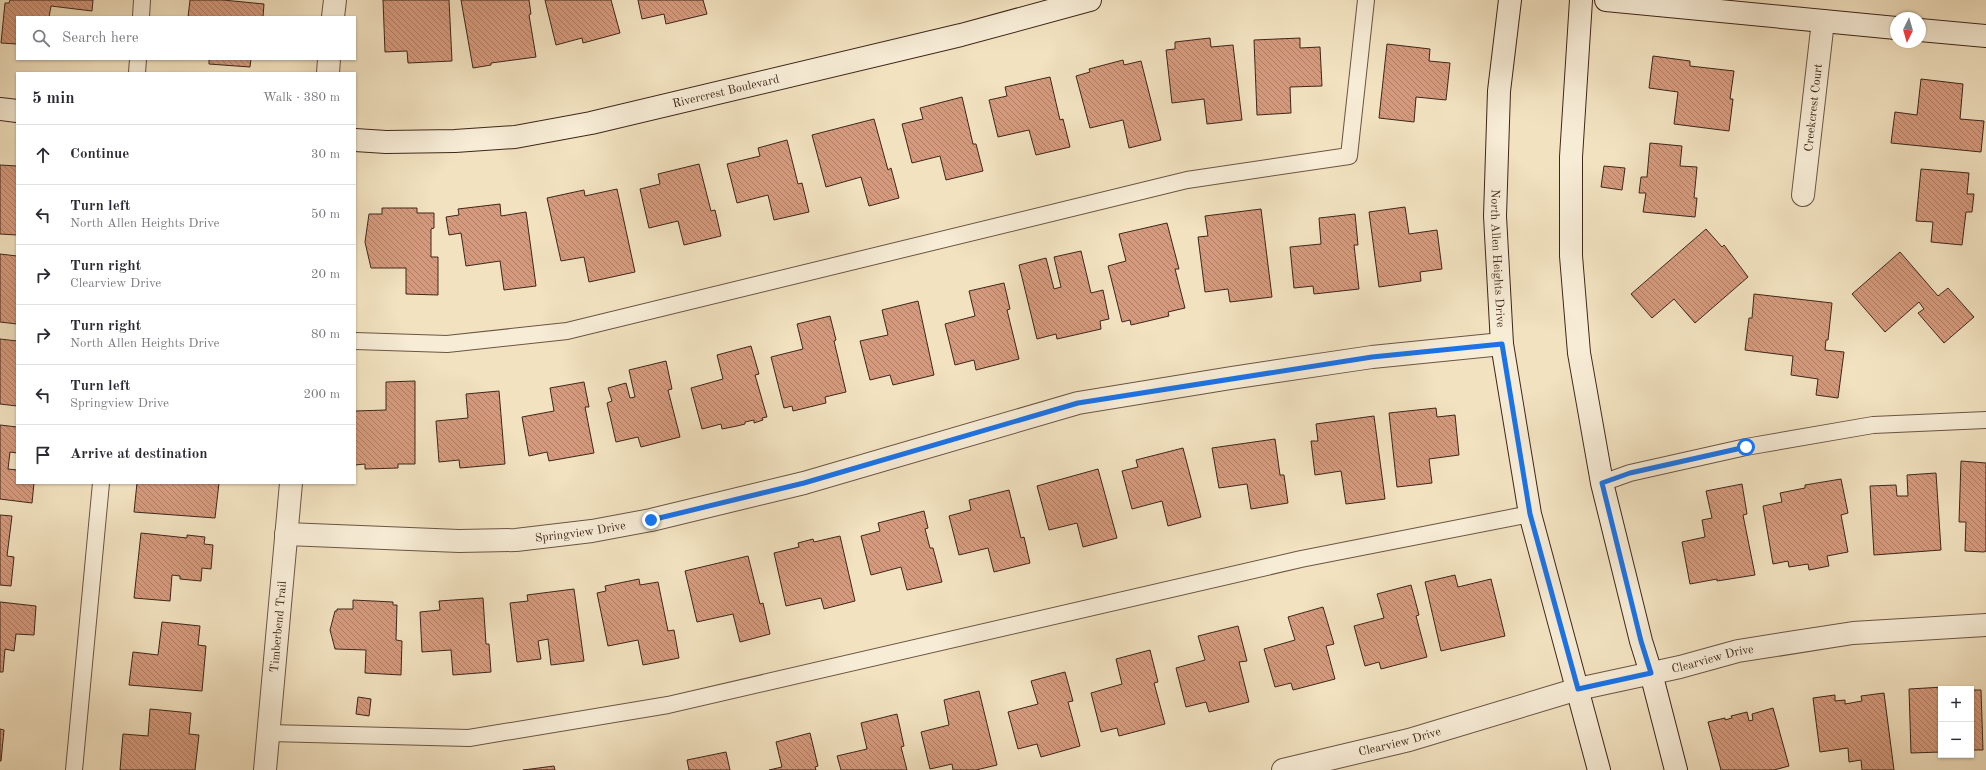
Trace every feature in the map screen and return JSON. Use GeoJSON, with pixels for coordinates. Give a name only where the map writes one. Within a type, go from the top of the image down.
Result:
{"type":"FeatureCollection","features":[{"type":"Feature","properties":{"kind":"street"},"geometry":{"type":"LineString","coordinates":[[333,16],[335,0]]}},
{"type":"Feature","properties":{"kind":"street","name":"Rivercrest Boulevard"},"geometry":{"type":"LineString","coordinates":[[356,140],[386,142],[463,140],[515,136],[591,123],[960,35],[1090,0]]}},
{"type":"Feature","properties":{"kind":"street","name":"North Allen Heights Drive"},"geometry":{"type":"LineString","coordinates":[[1510,0],[1499,91],[1495,216],[1502,344],[1530,514],[1599,770]]}},
{"type":"Feature","properties":{"kind":"street"},"geometry":{"type":"LineString","coordinates":[[1581,0],[1571,157],[1571,256],[1579,354],[1602,483],[1641,641],[1651,673],[1676,770]]}},
{"type":"Feature","properties":{"kind":"street"},"geometry":{"type":"LineString","coordinates":[[1606,0],[1890,27]]}},
{"type":"Feature","properties":{"kind":"street","name":"Creekcrest Court"},"geometry":{"type":"LineString","coordinates":[[1803,195],[1823,20]]}},
{"type":"Feature","properties":{"kind":"street"},"geometry":{"type":"LineString","coordinates":[[1926,31],[1986,36]]}},
{"type":"Feature","properties":{"kind":"street"},"geometry":{"type":"LineString","coordinates":[[328,72],[329,60]]}},
{"type":"Feature","properties":{"kind":"street"},"geometry":{"type":"LineString","coordinates":[[0,109],[16,111]]}},
{"type":"Feature","properties":{"kind":"street","name":"Springview Drive"},"geometry":{"type":"LineString","coordinates":[[286,534],[459,542],[516,540],[592,531],[651,520],[804,483],[1078,403],[1372,357],[1502,344]]}},
{"type":"Feature","properties":{"kind":"street","name":"Timberbend Trail"},"geometry":{"type":"LineString","coordinates":[[265,770],[291,484]]}},
{"type":"Feature","properties":{"kind":"street","name":"Clearview Drive"},"geometry":{"type":"LineString","coordinates":[[1283,770],[1409,740],[1578,689],[1651,673],[1738,651],[1853,633],[1986,625]]}},
{"type":"Feature","properties":{"kind":"lane"},"geometry":{"type":"LineString","coordinates":[[141,16],[142,0]]}},
{"type":"Feature","properties":{"kind":"lane"},"geometry":{"type":"LineString","coordinates":[[356,341],[447,344],[567,331],[1187,180],[1349,156],[1366,0]]}},
{"type":"Feature","properties":{"kind":"lane"},"geometry":{"type":"LineString","coordinates":[[137,72],[138,60]]}},
{"type":"Feature","properties":{"kind":"lane"},"geometry":{"type":"LineString","coordinates":[[1602,483],[1630,473],[1746,447],[1873,425],[1986,420]]}},
{"type":"Feature","properties":{"kind":"lane"},"geometry":{"type":"LineString","coordinates":[[74,770],[101,484]]}},
{"type":"Feature","properties":{"kind":"lane"},"geometry":{"type":"LineString","coordinates":[[269,733],[469,738],[668,705],[1293,561],[1530,514]]}},
{"type":"Feature","properties":{"kind":"building"},"geometry":{"type":"Polygon","coordinates":[[[10,0],[93,0],[92,11],[51,6],[49,16],[16,16],[16,44],[1,43],[5,3],[9,3],[10,0]]]}},
{"type":"Feature","properties":{"kind":"building"},"geometry":{"type":"Polygon","coordinates":[[[190,0],[223,0],[264,4],[263,16],[188,16],[190,0]]]}},
{"type":"Feature","properties":{"kind":"building"},"geometry":{"type":"Polygon","coordinates":[[[383,0],[449,0],[452,61],[408,63],[407,51],[385,52],[383,0]]]}},
{"type":"Feature","properties":{"kind":"building"},"geometry":{"type":"Polygon","coordinates":[[[461,0],[529,0],[531,14],[529,15],[536,57],[491,63],[491,65],[473,68],[461,0]]]}},
{"type":"Feature","properties":{"kind":"building"},"geometry":{"type":"Polygon","coordinates":[[[545,0],[611,0],[620,33],[583,43],[582,38],[556,45],[545,0]]]}},
{"type":"Feature","properties":{"kind":"building"},"geometry":{"type":"Polygon","coordinates":[[[638,0],[703,0],[707,14],[666,24],[664,14],[642,19],[638,0]]]}},
{"type":"Feature","properties":{"kind":"building"},"geometry":{"type":"Polygon","coordinates":[[[1210,38],[1211,47],[1233,45],[1242,120],[1207,124],[1204,99],[1172,103],[1166,50],[1175,49],[1175,42],[1210,38]]]}},
{"type":"Feature","properties":{"kind":"building"},"geometry":{"type":"Polygon","coordinates":[[[1300,38],[1300,48],[1320,47],[1322,86],[1290,87],[1291,113],[1257,115],[1254,40],[1300,38]]]}},
{"type":"Feature","properties":{"kind":"building"},"geometry":{"type":"Polygon","coordinates":[[[1387,44],[1430,49],[1429,61],[1450,63],[1446,100],[1416,97],[1414,122],[1379,118],[1387,44]]]}},
{"type":"Feature","properties":{"kind":"building"},"geometry":{"type":"Polygon","coordinates":[[[1653,56],[1690,61],[1690,66],[1734,71],[1730,99],[1733,99],[1729,131],[1674,124],[1678,92],[1649,88],[1653,56]]]}},
{"type":"Feature","properties":{"kind":"building"},"geometry":{"type":"Polygon","coordinates":[[[209,60],[251,60],[250,67],[209,64],[209,60]]]}},
{"type":"Feature","properties":{"kind":"building"},"geometry":{"type":"Polygon","coordinates":[[[1123,60],[1124,65],[1141,61],[1161,140],[1129,148],[1123,120],[1090,128],[1076,76],[1090,72],[1089,69],[1123,60]]]}},
{"type":"Feature","properties":{"kind":"building"},"geometry":{"type":"Polygon","coordinates":[[[1050,77],[1060,120],[1063,119],[1070,147],[1036,155],[1029,130],[998,137],[989,100],[1007,96],[1005,87],[1050,77]]]}},
{"type":"Feature","properties":{"kind":"building"},"geometry":{"type":"Polygon","coordinates":[[[1921,79],[1963,84],[1960,119],[1984,121],[1981,152],[1891,143],[1895,112],[1917,115],[1921,79]]]}},
{"type":"Feature","properties":{"kind":"building"},"geometry":{"type":"Polygon","coordinates":[[[962,97],[973,144],[976,144],[983,171],[946,180],[940,156],[912,163],[902,124],[923,119],[920,108],[962,97]]]}},
{"type":"Feature","properties":{"kind":"building"},"geometry":{"type":"Polygon","coordinates":[[[874,119],[888,170],[891,168],[899,198],[869,206],[861,177],[826,187],[812,135],[874,119]]]}},
{"type":"Feature","properties":{"kind":"building"},"geometry":{"type":"Polygon","coordinates":[[[787,140],[798,184],[802,183],[809,212],[774,220],[768,195],[737,203],[727,164],[760,156],[758,148],[787,140]]]}},
{"type":"Feature","properties":{"kind":"building"},"geometry":{"type":"Polygon","coordinates":[[[1650,143],[1682,146],[1680,166],[1697,167],[1694,198],[1697,198],[1695,217],[1643,212],[1646,193],[1639,193],[1641,177],[1647,177],[1650,143]]]}},
{"type":"Feature","properties":{"kind":"building"},"geometry":{"type":"Polygon","coordinates":[[[699,164],[711,211],[715,210],[721,236],[684,245],[678,221],[649,228],[640,189],[660,184],[658,174],[699,164]]]}},
{"type":"Feature","properties":{"kind":"building"},"geometry":{"type":"Polygon","coordinates":[[[0,165],[16,166],[16,235],[0,234],[0,165]]]}},
{"type":"Feature","properties":{"kind":"building"},"geometry":{"type":"Polygon","coordinates":[[[1604,166],[1625,168],[1622,190],[1601,187],[1604,166]]]}},
{"type":"Feature","properties":{"kind":"building"},"geometry":{"type":"Polygon","coordinates":[[[1921,169],[1969,173],[1967,194],[1974,194],[1972,212],[1966,212],[1962,245],[1931,242],[1933,222],[1916,221],[1921,169]]]}},
{"type":"Feature","properties":{"kind":"building"},"geometry":{"type":"Polygon","coordinates":[[[617,189],[635,272],[589,282],[584,257],[561,261],[547,198],[584,190],[585,196],[617,189]]]}},
{"type":"Feature","properties":{"kind":"building"},"geometry":{"type":"Polygon","coordinates":[[[500,204],[501,216],[526,212],[536,286],[504,290],[500,261],[466,266],[461,233],[449,235],[446,217],[459,215],[458,209],[500,204]]]}},
{"type":"Feature","properties":{"kind":"building"},"geometry":{"type":"Polygon","coordinates":[[[1405,207],[1409,234],[1437,230],[1442,269],[1420,272],[1421,281],[1379,287],[1369,212],[1405,207]]]}},
{"type":"Feature","properties":{"kind":"building"},"geometry":{"type":"Polygon","coordinates":[[[382,208],[417,208],[417,213],[434,213],[434,228],[431,229],[431,257],[438,257],[438,295],[406,294],[406,268],[371,268],[365,242],[369,214],[382,214],[382,208]]]}},
{"type":"Feature","properties":{"kind":"building"},"geometry":{"type":"Polygon","coordinates":[[[1261,209],[1272,297],[1230,302],[1228,289],[1205,292],[1198,237],[1208,236],[1205,216],[1261,209]]]}},
{"type":"Feature","properties":{"kind":"building"},"geometry":{"type":"Polygon","coordinates":[[[1355,214],[1358,245],[1354,245],[1359,289],[1314,294],[1313,286],[1294,288],[1290,247],[1321,244],[1319,218],[1355,214]]]}},
{"type":"Feature","properties":{"kind":"building"},"geometry":{"type":"Polygon","coordinates":[[[1167,223],[1179,269],[1175,269],[1185,308],[1168,312],[1169,316],[1131,325],[1130,320],[1122,322],[1108,266],[1126,261],[1119,234],[1167,223]]]}},
{"type":"Feature","properties":{"kind":"building"},"geometry":{"type":"Polygon","coordinates":[[[1706,229],[1722,247],[1724,245],[1748,277],[1695,323],[1674,299],[1652,318],[1631,294],[1706,229]]]}},
{"type":"Feature","properties":{"kind":"building"},"geometry":{"type":"Polygon","coordinates":[[[1081,251],[1091,293],[1103,290],[1109,319],[1100,321],[1101,329],[1057,339],[1056,334],[1037,339],[1019,265],[1046,258],[1054,289],[1061,287],[1054,257],[1081,251]]]}},
{"type":"Feature","properties":{"kind":"building"},"geometry":{"type":"Polygon","coordinates":[[[1900,252],[1938,296],[1948,288],[1974,317],[1944,343],[1918,313],[1924,309],[1919,302],[1885,332],[1852,294],[1900,252]]]}},
{"type":"Feature","properties":{"kind":"building"},"geometry":{"type":"Polygon","coordinates":[[[0,254],[16,256],[16,324],[0,322],[0,254]]]}},
{"type":"Feature","properties":{"kind":"building"},"geometry":{"type":"Polygon","coordinates":[[[1004,283],[1010,309],[1007,310],[1019,359],[976,370],[974,360],[955,365],[945,324],[975,316],[969,291],[1004,283]]]}},
{"type":"Feature","properties":{"kind":"building"},"geometry":{"type":"Polygon","coordinates":[[[1754,294],[1832,303],[1828,340],[1826,340],[1825,350],[1844,352],[1838,398],[1816,395],[1818,379],[1791,375],[1793,356],[1745,350],[1749,318],[1752,318],[1754,294]]]}},
{"type":"Feature","properties":{"kind":"building"},"geometry":{"type":"Polygon","coordinates":[[[918,301],[934,375],[893,385],[890,375],[870,380],[860,341],[888,335],[882,310],[918,301]]]}},
{"type":"Feature","properties":{"kind":"building"},"geometry":{"type":"Polygon","coordinates":[[[830,316],[836,340],[834,341],[846,392],[825,397],[826,403],[793,411],[792,406],[784,408],[771,357],[803,349],[797,324],[830,316]]]}},
{"type":"Feature","properties":{"kind":"building"},"geometry":{"type":"Polygon","coordinates":[[[0,339],[16,341],[16,406],[0,404],[0,339]]]}},
{"type":"Feature","properties":{"kind":"building"},"geometry":{"type":"Polygon","coordinates":[[[751,346],[759,374],[755,375],[767,417],[754,423],[754,420],[745,422],[745,424],[722,429],[721,424],[702,429],[691,388],[723,379],[717,355],[751,346]]]}},
{"type":"Feature","properties":{"kind":"building"},"geometry":{"type":"Polygon","coordinates":[[[666,361],[672,389],[668,390],[680,437],[641,447],[638,437],[616,442],[607,403],[612,401],[608,388],[626,383],[630,398],[635,397],[629,370],[666,361]]]}},
{"type":"Feature","properties":{"kind":"building"},"geometry":{"type":"Polygon","coordinates":[[[415,381],[415,464],[398,464],[398,468],[365,469],[365,464],[356,465],[356,411],[386,410],[386,382],[415,381]]]}},
{"type":"Feature","properties":{"kind":"building"},"geometry":{"type":"Polygon","coordinates":[[[584,382],[589,407],[585,407],[594,453],[549,461],[547,452],[529,456],[522,417],[554,411],[550,388],[584,382]]]}},
{"type":"Feature","properties":{"kind":"building"},"geometry":{"type":"Polygon","coordinates":[[[499,391],[505,464],[460,468],[459,460],[439,462],[436,421],[468,418],[466,394],[499,391]]]}},
{"type":"Feature","properties":{"kind":"building"},"geometry":{"type":"Polygon","coordinates":[[[1436,408],[1437,417],[1455,415],[1459,455],[1429,459],[1432,483],[1397,487],[1389,413],[1436,408]]]}},
{"type":"Feature","properties":{"kind":"building"},"geometry":{"type":"Polygon","coordinates":[[[1374,416],[1385,499],[1346,504],[1341,471],[1315,475],[1311,441],[1318,441],[1316,424],[1374,416]]]}},
{"type":"Feature","properties":{"kind":"building"},"geometry":{"type":"Polygon","coordinates":[[[0,425],[16,427],[16,453],[10,452],[8,469],[16,470],[16,484],[34,484],[32,503],[0,499],[0,425]]]}},
{"type":"Feature","properties":{"kind":"building"},"geometry":{"type":"Polygon","coordinates":[[[1275,439],[1280,475],[1284,475],[1288,503],[1251,509],[1247,484],[1219,488],[1212,448],[1275,439]]]}},
{"type":"Feature","properties":{"kind":"building"},"geometry":{"type":"Polygon","coordinates":[[[1183,448],[1201,517],[1168,526],[1162,501],[1132,509],[1122,471],[1138,467],[1136,460],[1183,448]]]}},
{"type":"Feature","properties":{"kind":"building"},"geometry":{"type":"Polygon","coordinates":[[[1961,461],[1986,463],[1986,551],[1984,552],[1965,551],[1966,522],[1959,522],[1961,461]]]}},
{"type":"Feature","properties":{"kind":"building"},"geometry":{"type":"Polygon","coordinates":[[[1098,469],[1117,538],[1083,547],[1077,523],[1049,530],[1037,486],[1098,469]]]}},
{"type":"Feature","properties":{"kind":"building"},"geometry":{"type":"Polygon","coordinates":[[[1936,473],[1941,550],[1874,555],[1870,486],[1896,485],[1897,496],[1908,496],[1907,475],[1936,473]]]}},
{"type":"Feature","properties":{"kind":"building"},"geometry":{"type":"Polygon","coordinates":[[[1841,479],[1848,513],[1841,515],[1848,552],[1827,556],[1829,566],[1809,570],[1808,564],[1789,567],[1788,561],[1773,564],[1763,506],[1782,502],[1780,493],[1805,488],[1805,485],[1841,479]]]}},
{"type":"Feature","properties":{"kind":"building"},"geometry":{"type":"Polygon","coordinates":[[[137,484],[219,484],[215,518],[134,512],[137,484]]]}},
{"type":"Feature","properties":{"kind":"building"},"geometry":{"type":"Polygon","coordinates":[[[1742,484],[1747,514],[1743,515],[1755,575],[1717,581],[1717,579],[1690,584],[1682,542],[1705,537],[1702,520],[1712,518],[1706,491],[1742,484]]]}},
{"type":"Feature","properties":{"kind":"building"},"geometry":{"type":"Polygon","coordinates":[[[1009,490],[1021,538],[1024,537],[1030,563],[994,572],[988,548],[959,555],[949,516],[971,510],[969,500],[1009,490]]]}},
{"type":"Feature","properties":{"kind":"building"},"geometry":{"type":"Polygon","coordinates":[[[924,511],[928,528],[925,529],[930,548],[933,548],[942,582],[907,590],[901,567],[871,575],[861,536],[880,531],[878,523],[924,511]]]}},
{"type":"Feature","properties":{"kind":"building"},"geometry":{"type":"Polygon","coordinates":[[[0,515],[12,516],[7,556],[14,557],[11,586],[0,585],[0,515]]]}},
{"type":"Feature","properties":{"kind":"building"},"geometry":{"type":"Polygon","coordinates":[[[141,533],[187,538],[187,535],[205,537],[204,544],[213,545],[211,569],[202,568],[201,581],[180,579],[180,576],[172,575],[170,601],[134,598],[141,533]]]}},
{"type":"Feature","properties":{"kind":"building"},"geometry":{"type":"Polygon","coordinates":[[[840,536],[855,601],[824,609],[821,598],[786,606],[774,553],[799,547],[798,543],[813,539],[814,542],[840,536]]]}},
{"type":"Feature","properties":{"kind":"building"},"geometry":{"type":"Polygon","coordinates":[[[748,556],[760,604],[763,603],[770,634],[740,642],[733,614],[697,622],[685,571],[748,556]]]}},
{"type":"Feature","properties":{"kind":"building"},"geometry":{"type":"Polygon","coordinates":[[[1455,575],[1458,587],[1491,579],[1505,636],[1441,651],[1425,582],[1455,575]]]}},
{"type":"Feature","properties":{"kind":"building"},"geometry":{"type":"Polygon","coordinates":[[[639,579],[640,585],[658,582],[668,631],[674,630],[679,658],[643,665],[638,640],[608,646],[597,593],[606,591],[605,586],[639,579]]]}},
{"type":"Feature","properties":{"kind":"building"},"geometry":{"type":"Polygon","coordinates":[[[1411,585],[1419,615],[1416,616],[1427,657],[1381,669],[1379,662],[1365,666],[1354,626],[1384,618],[1377,594],[1411,585]]]}},
{"type":"Feature","properties":{"kind":"building"},"geometry":{"type":"Polygon","coordinates":[[[574,589],[584,661],[551,665],[548,639],[538,641],[541,659],[517,662],[510,603],[528,601],[527,595],[574,589]]]}},
{"type":"Feature","properties":{"kind":"building"},"geometry":{"type":"Polygon","coordinates":[[[483,598],[486,644],[489,644],[491,672],[453,675],[451,650],[422,652],[420,612],[440,610],[439,601],[483,598]]]}},
{"type":"Feature","properties":{"kind":"building"},"geometry":{"type":"Polygon","coordinates":[[[353,600],[393,602],[393,605],[397,605],[396,640],[402,641],[401,675],[365,673],[366,650],[335,649],[330,630],[335,611],[337,611],[337,609],[353,609],[353,600]]]}},
{"type":"Feature","properties":{"kind":"building"},"geometry":{"type":"Polygon","coordinates":[[[0,602],[36,606],[34,635],[16,634],[14,651],[5,649],[3,672],[0,672],[0,602]]]}},
{"type":"Feature","properties":{"kind":"building"},"geometry":{"type":"Polygon","coordinates":[[[1323,607],[1334,644],[1326,646],[1335,679],[1293,690],[1291,683],[1275,687],[1264,649],[1295,640],[1288,617],[1323,607]]]}},
{"type":"Feature","properties":{"kind":"building"},"geometry":{"type":"Polygon","coordinates":[[[162,622],[200,626],[198,645],[206,646],[202,691],[129,685],[133,652],[158,655],[162,622]]]}},
{"type":"Feature","properties":{"kind":"building"},"geometry":{"type":"Polygon","coordinates":[[[1238,626],[1247,661],[1239,662],[1249,702],[1209,712],[1206,702],[1186,707],[1176,668],[1205,660],[1198,636],[1238,626]]]}},
{"type":"Feature","properties":{"kind":"building"},"geometry":{"type":"Polygon","coordinates":[[[1150,650],[1158,682],[1154,683],[1165,724],[1119,736],[1117,728],[1101,732],[1091,693],[1122,684],[1116,659],[1150,650]]]}},
{"type":"Feature","properties":{"kind":"building"},"geometry":{"type":"Polygon","coordinates":[[[1065,672],[1073,701],[1068,702],[1080,746],[1041,757],[1037,744],[1018,749],[1008,712],[1038,704],[1031,681],[1065,672]]]}},
{"type":"Feature","properties":{"kind":"building"},"geometry":{"type":"Polygon","coordinates":[[[1938,687],[1938,752],[1911,753],[1909,689],[1938,687]]]}},
{"type":"Feature","properties":{"kind":"building"},"geometry":{"type":"Polygon","coordinates":[[[1974,690],[1981,690],[1983,750],[1974,750],[1974,690]]]}},
{"type":"Feature","properties":{"kind":"building"},"geometry":{"type":"Polygon","coordinates":[[[979,691],[997,765],[976,770],[953,770],[952,764],[930,769],[921,732],[949,725],[944,700],[979,691]]]}},
{"type":"Feature","properties":{"kind":"building"},"geometry":{"type":"Polygon","coordinates":[[[1884,693],[1894,770],[1862,770],[1861,760],[1849,762],[1848,748],[1820,752],[1813,698],[1835,695],[1835,701],[1845,700],[1845,704],[1862,701],[1861,696],[1884,693]]]}},
{"type":"Feature","properties":{"kind":"building"},"geometry":{"type":"Polygon","coordinates":[[[358,697],[371,699],[369,716],[356,714],[358,697]]]}},
{"type":"Feature","properties":{"kind":"building"},"geometry":{"type":"Polygon","coordinates":[[[1773,708],[1789,766],[1774,770],[1721,770],[1708,722],[1725,718],[1725,720],[1732,718],[1731,716],[1747,712],[1749,721],[1753,720],[1752,714],[1773,708]]]}},
{"type":"Feature","properties":{"kind":"building"},"geometry":{"type":"Polygon","coordinates":[[[150,709],[191,713],[189,734],[199,735],[195,770],[120,770],[123,734],[148,736],[150,709]]]}},
{"type":"Feature","properties":{"kind":"building"},"geometry":{"type":"Polygon","coordinates":[[[897,714],[904,746],[901,747],[907,770],[841,770],[837,756],[867,749],[861,723],[897,714]]]}},
{"type":"Feature","properties":{"kind":"building"},"geometry":{"type":"Polygon","coordinates":[[[0,729],[4,730],[1,761],[0,761],[0,729]]]}},
{"type":"Feature","properties":{"kind":"building"},"geometry":{"type":"Polygon","coordinates":[[[810,733],[818,766],[815,767],[816,770],[769,770],[782,767],[776,742],[810,733]]]}},
{"type":"Feature","properties":{"kind":"building"},"geometry":{"type":"Polygon","coordinates":[[[726,752],[730,770],[689,770],[687,760],[726,752]]]}},
{"type":"Feature","properties":{"kind":"building"},"geometry":{"type":"Polygon","coordinates":[[[554,766],[555,770],[523,770],[554,766]]]}},
{"type":"Feature","properties":{"kind":"route"},"geometry":{"type":"LineString","coordinates":[[651,520],[804,483],[1078,403],[1372,357],[1502,344],[1530,514],[1578,689],[1651,673],[1641,641],[1602,483],[1630,473],[1746,447]]}}]}
